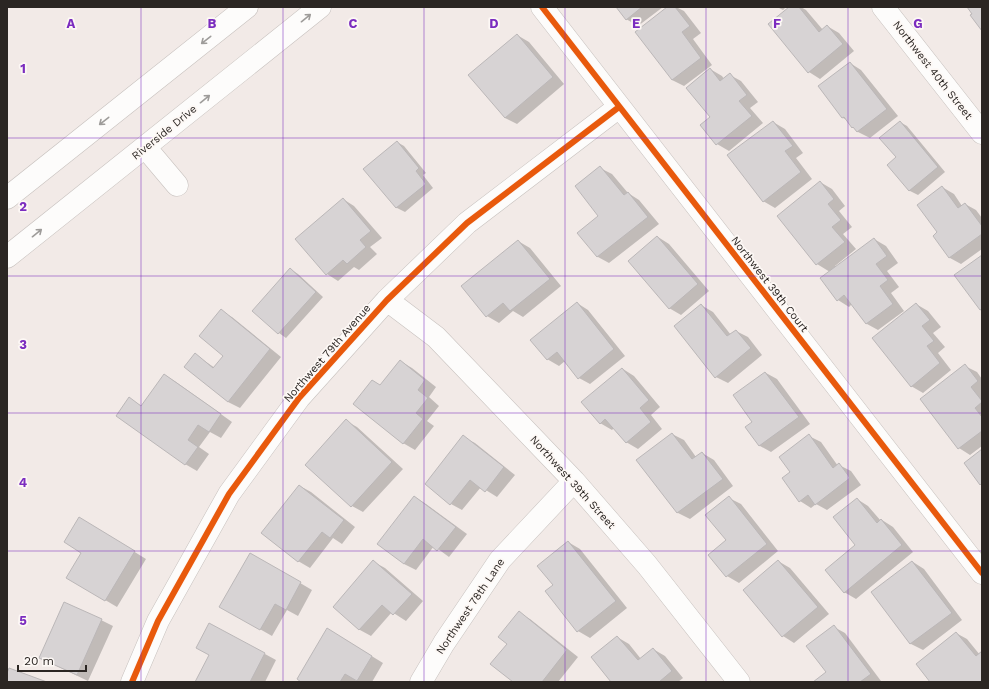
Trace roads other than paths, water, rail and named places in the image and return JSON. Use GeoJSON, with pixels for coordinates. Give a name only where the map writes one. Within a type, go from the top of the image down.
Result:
{"type":"FeatureCollection","features":[{"type":"Feature","properties":{"kind":"street"},"geometry":{"type":"LineString","coordinates":[[7,198],[247,7]]}},
{"type":"Feature","properties":{"kind":"street","name":"Riverside Drive"},"geometry":{"type":"LineString","coordinates":[[7,257],[320,7]]}},
{"type":"Feature","properties":{"kind":"street","name":"Northwest 39th Court"},"geometry":{"type":"LineString","coordinates":[[542,7],[982,573]]}},
{"type":"Feature","properties":{"kind":"street","name":"Northwest 40th Street"},"geometry":{"type":"LineString","coordinates":[[883,7],[982,133]]}},
{"type":"Feature","properties":{"kind":"street","name":"Northwest 79th Avenue"},"geometry":{"type":"LineString","coordinates":[[132,682],[158,621],[229,494],[299,398],[387,300],[467,223],[619,106]]}},
{"type":"Feature","properties":{"kind":"street"},"geometry":{"type":"LineString","coordinates":[[145,147],[177,185]]}},
{"type":"Feature","properties":{"kind":"street","name":"Northwest 39th Street"},"geometry":{"type":"LineString","coordinates":[[387,300],[436,337],[574,481],[647,565],[739,682]]}},
{"type":"Feature","properties":{"kind":"street","name":"Northwest 78th Lane"},"geometry":{"type":"LineString","coordinates":[[421,682],[444,643],[500,560],[574,481]]}}]}
